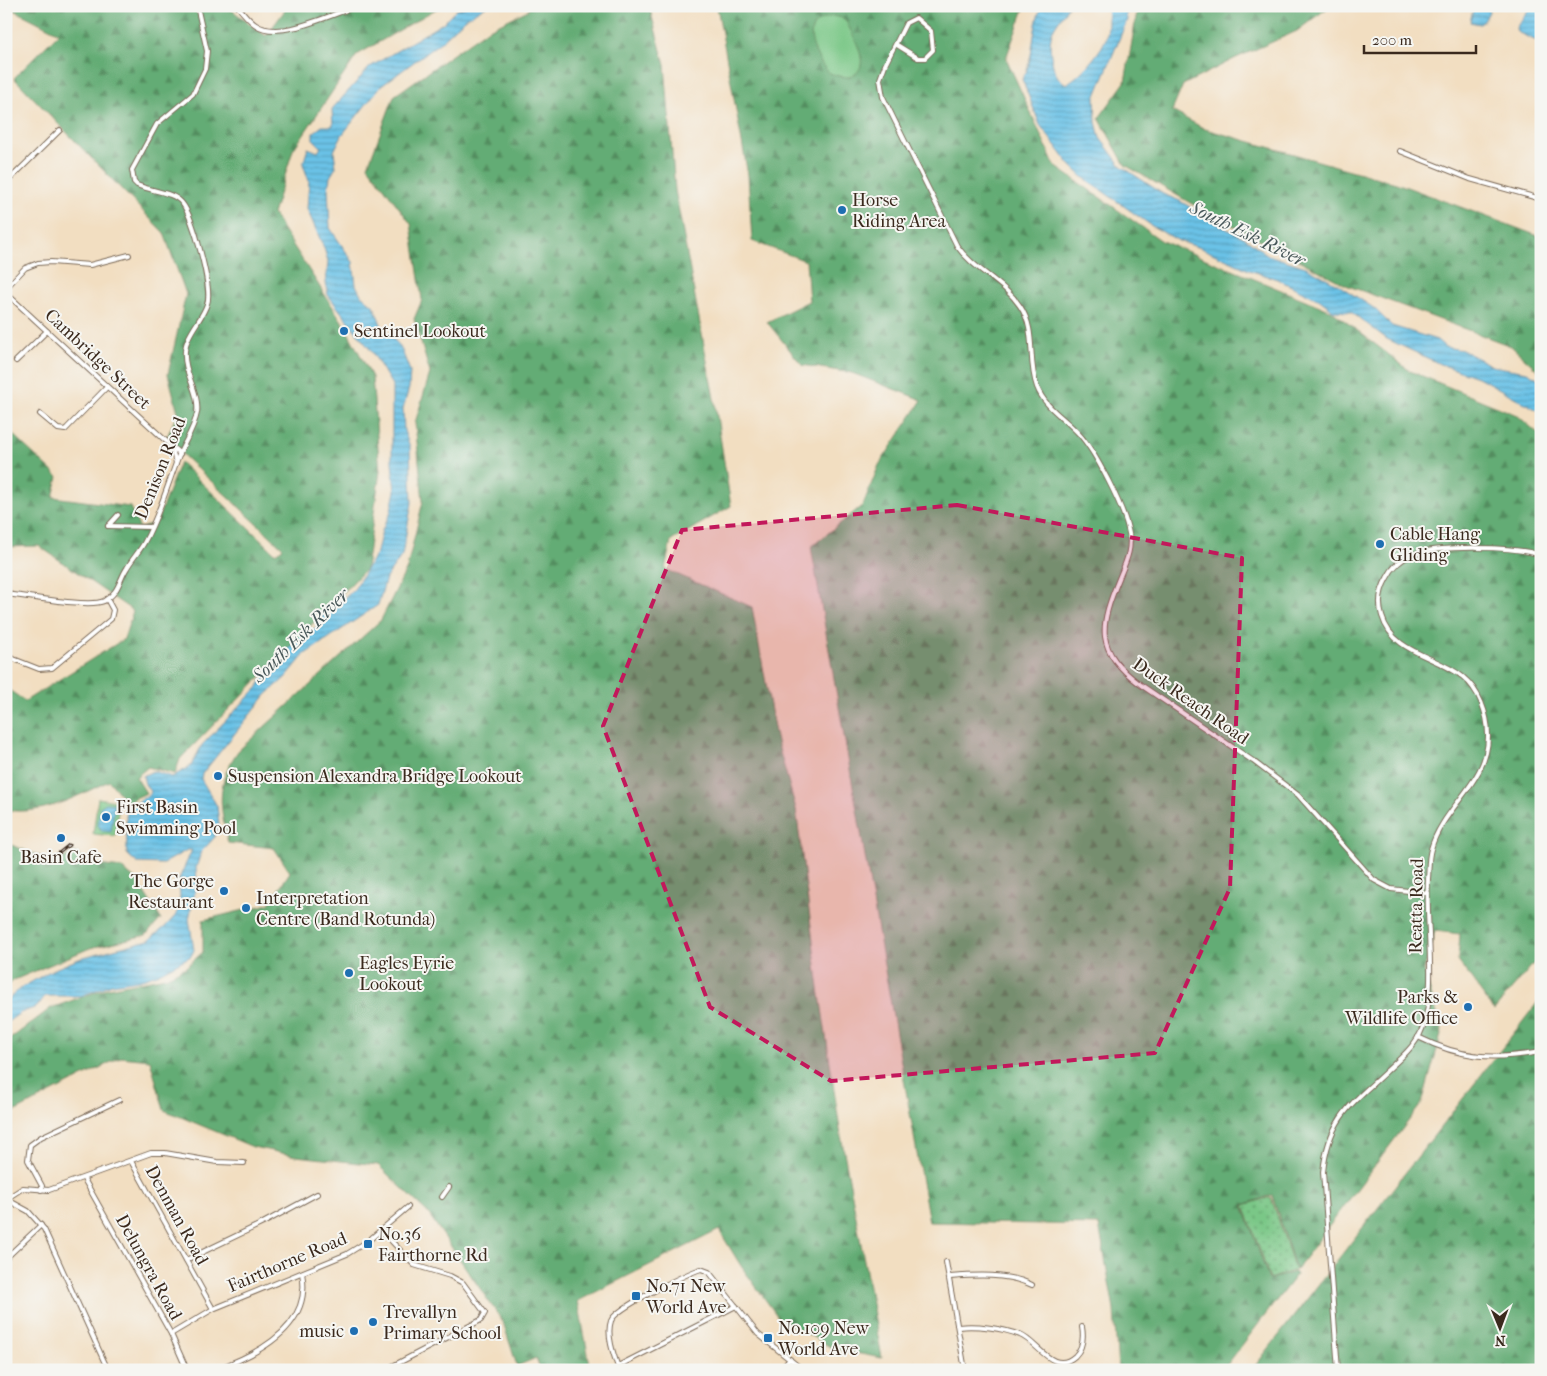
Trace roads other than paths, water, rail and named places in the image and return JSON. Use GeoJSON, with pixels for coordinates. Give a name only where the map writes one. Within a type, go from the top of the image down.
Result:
{"type":"FeatureCollection","features":[{"type":"Feature","properties":{"kind":"street","name":"Denison Road"},"geometry":{"type":"LineString","coordinates":[[107,599],[118,588],[126,569],[143,544],[194,424],[197,411],[195,395],[185,363],[184,350],[187,340],[208,302],[209,284],[193,222],[184,204],[175,198],[137,185],[134,182],[132,170],[157,124],[193,94],[206,69],[207,52],[196,6]]}},
{"type":"Feature","properties":{"kind":"street"},"geometry":{"type":"LineString","coordinates":[[237,6],[256,25],[274,30],[294,27],[356,6]]}},
{"type":"Feature","properties":{"kind":"street","name":"Duck Reach Road"},"geometry":{"type":"LineString","coordinates":[[897,44],[918,58],[925,58],[933,50],[932,35],[929,28],[915,17],[906,24],[880,79],[883,97],[957,246],[968,259],[1009,292],[1024,312],[1031,332],[1034,372],[1039,392],[1051,409],[1086,442],[1126,522],[1130,540],[1129,554],[1111,599],[1105,625],[1107,649],[1111,658],[1141,685],[1253,761],[1298,795],[1374,880],[1391,889],[1426,893]]}},
{"type":"Feature","properties":{"kind":"street"},"geometry":{"type":"LineString","coordinates":[[6,183],[60,130]]}},
{"type":"Feature","properties":{"kind":"street"},"geometry":{"type":"LineString","coordinates":[[1400,150],[1470,179],[1541,199]]}},
{"type":"Feature","properties":{"kind":"street"},"geometry":{"type":"LineString","coordinates":[[6,288],[25,268],[38,263],[51,262],[86,265],[129,255]]}},
{"type":"Feature","properties":{"kind":"street","name":"Cambridge Street"},"geometry":{"type":"LineString","coordinates":[[6,293],[170,447],[180,454]]}},
{"type":"Feature","properties":{"kind":"street"},"geometry":{"type":"LineString","coordinates":[[16,360],[48,331]]}},
{"type":"Feature","properties":{"kind":"street"},"geometry":{"type":"LineString","coordinates":[[40,414],[58,429],[65,430],[107,387]]}},
{"type":"Feature","properties":{"kind":"street","name":"Cambridge Street"},"geometry":{"type":"LineString","coordinates":[[170,447],[175,455],[176,465]]}},
{"type":"Feature","properties":{"kind":"street"},"geometry":{"type":"LineString","coordinates":[[118,516],[108,526],[151,527]]}},
{"type":"Feature","properties":{"kind":"street","name":"Reatta Road"},"geometry":{"type":"LineString","coordinates":[[1338,1370],[1323,1172],[1329,1135],[1340,1116],[1408,1051],[1418,1037],[1426,1015],[1429,993],[1426,893],[1429,860],[1442,821],[1473,783],[1486,758],[1488,745],[1487,722],[1479,698],[1462,676],[1403,645],[1388,631],[1380,607],[1384,584],[1396,565],[1404,559],[1421,553],[1494,548],[1525,551],[1541,556]]}},
{"type":"Feature","properties":{"kind":"street"},"geometry":{"type":"LineString","coordinates":[[6,594],[93,603],[107,599],[112,606],[113,615],[108,622],[52,668],[39,670],[6,656]]}},
{"type":"Feature","properties":{"kind":"street"},"geometry":{"type":"LineString","coordinates":[[1418,1037],[1441,1048],[1466,1055],[1504,1058],[1541,1052]]}},
{"type":"Feature","properties":{"kind":"street"},"geometry":{"type":"LineString","coordinates":[[41,1190],[42,1186],[28,1160],[30,1145],[41,1137],[119,1100]]}},
{"type":"Feature","properties":{"kind":"street"},"geometry":{"type":"LineString","coordinates":[[108,1370],[59,1258],[41,1225],[28,1211],[6,1199],[22,1188],[49,1190],[158,1153],[213,1162],[244,1163]]}},
{"type":"Feature","properties":{"kind":"street","name":"Denman Road"},"geometry":{"type":"LineString","coordinates":[[131,1161],[213,1309]]}},
{"type":"Feature","properties":{"kind":"street","name":"Delungra Road"},"geometry":{"type":"LineString","coordinates":[[84,1179],[171,1334],[188,1370]]}},
{"type":"Feature","properties":{"kind":"street"},"geometry":{"type":"LineString","coordinates":[[442,1197],[449,1187]]}},
{"type":"Feature","properties":{"kind":"street"},"geometry":{"type":"LineString","coordinates":[[186,1260],[263,1223],[316,1194]]}},
{"type":"Feature","properties":{"kind":"street","name":"Fairthorne Road"},"geometry":{"type":"LineString","coordinates":[[171,1334],[213,1309],[347,1254],[382,1231],[408,1207]]}},
{"type":"Feature","properties":{"kind":"street"},"geometry":{"type":"LineString","coordinates":[[6,1258],[41,1225]]}},
{"type":"Feature","properties":{"kind":"street"},"geometry":{"type":"LineString","coordinates":[[382,1231],[414,1265],[450,1276],[463,1283],[485,1313],[481,1320],[385,1370]]}},
{"type":"Feature","properties":{"kind":"street"},"geometry":{"type":"LineString","coordinates":[[946,1262],[965,1370]]}},
{"type":"Feature","properties":{"kind":"street"},"geometry":{"type":"LineString","coordinates":[[736,1306],[618,1368],[610,1325],[616,1312],[700,1270],[709,1272],[736,1306],[758,1334],[803,1370]]}},
{"type":"Feature","properties":{"kind":"street"},"geometry":{"type":"LineString","coordinates":[[214,1370],[254,1352],[285,1332],[298,1311],[304,1286],[302,1273]]}},
{"type":"Feature","properties":{"kind":"street"},"geometry":{"type":"LineString","coordinates":[[950,1277],[987,1276],[1026,1282],[1032,1285]]}},
{"type":"Feature","properties":{"kind":"street"},"geometry":{"type":"LineString","coordinates":[[958,1327],[977,1327],[1020,1335],[1050,1359],[1061,1362],[1072,1358],[1078,1352],[1083,1340],[1082,1327]]}},
{"type":"Feature","properties":{"kind":"street"},"geometry":{"type":"LineString","coordinates":[[782,1370],[790,1359]]}},
{"type":"Feature","properties":{"kind":"water"},"geometry":{"type":"Polygon","coordinates":[[[468,6],[486,6],[465,19],[442,41],[380,87],[342,135],[334,151],[336,167],[330,177],[328,189],[330,228],[353,262],[356,285],[361,295],[374,306],[382,327],[400,346],[410,371],[409,388],[403,409],[404,431],[410,447],[412,503],[402,555],[386,578],[378,605],[305,654],[286,677],[266,695],[202,774],[201,779],[217,806],[219,824],[214,838],[201,852],[196,868],[197,882],[189,919],[194,950],[191,956],[157,974],[139,980],[112,984],[81,996],[45,996],[37,1007],[20,1013],[6,1023],[6,1001],[21,988],[52,970],[84,957],[149,940],[177,914],[180,897],[179,879],[192,850],[187,850],[163,864],[137,863],[127,854],[126,810],[151,793],[145,784],[143,776],[153,771],[172,777],[191,766],[202,745],[258,687],[288,649],[306,632],[317,628],[324,613],[355,588],[377,552],[382,530],[390,514],[395,491],[392,462],[392,385],[372,352],[328,295],[326,283],[328,261],[307,209],[309,181],[303,164],[308,148],[318,152],[321,147],[313,139],[313,133],[322,126],[333,126],[332,109],[370,67],[443,23],[456,10],[468,6]]]}},
{"type":"Feature","properties":{"kind":"water"},"geometry":{"type":"Polygon","coordinates":[[[1042,6],[1068,6],[1053,30],[1050,43],[1053,67],[1060,80],[1065,84],[1083,71],[1104,44],[1108,30],[1107,6],[1125,6],[1127,20],[1095,98],[1096,122],[1100,138],[1121,166],[1163,194],[1180,201],[1219,225],[1245,238],[1268,255],[1306,267],[1337,284],[1375,309],[1392,326],[1437,340],[1445,347],[1462,350],[1492,366],[1527,372],[1541,380],[1541,412],[1480,378],[1440,364],[1387,339],[1351,312],[1334,311],[1320,300],[1277,279],[1249,270],[1201,248],[1179,241],[1152,226],[1084,178],[1070,165],[1040,125],[1022,79],[1029,63],[1036,24],[1042,6]]]}},
{"type":"Feature","properties":{"kind":"water"},"geometry":{"type":"Polygon","coordinates":[[[1474,6],[1492,6],[1484,21],[1480,24],[1470,22],[1474,6]]]}},
{"type":"Feature","properties":{"kind":"water"},"geometry":{"type":"Polygon","coordinates":[[[1531,6],[1541,6],[1541,43],[1517,32],[1516,28],[1531,6]]]}},
{"type":"Feature","properties":{"kind":"water","name":"First Basin Swimming Pool"},"geometry":{"type":"Polygon","coordinates":[[[106,803],[115,804],[111,832],[102,831],[98,825],[100,807],[106,803]]]}},
{"type":"Feature","properties":{"kind":"railway"},"geometry":{"type":"LineString","coordinates":[[54,857],[69,845]]}},
{"type":"Feature","properties":{"kind":"place","name":"Horse Riding Area"},"geometry":{"type":"Point","coordinates":[842,210]}},
{"type":"Feature","properties":{"kind":"place","name":"Sentinel Lookout"},"geometry":{"type":"Point","coordinates":[344,331]}},
{"type":"Feature","properties":{"kind":"place","name":"Cable Hang Gliding"},"geometry":{"type":"Point","coordinates":[1380,544]}},
{"type":"Feature","properties":{"kind":"place","name":"Suspension Alexandra Bridge Lookout"},"geometry":{"type":"Point","coordinates":[218,776]}},
{"type":"Feature","properties":{"kind":"place","name":"First Basin Swimming Pool"},"geometry":{"type":"Point","coordinates":[106,817]}},
{"type":"Feature","properties":{"kind":"place","name":"Basin Cafe"},"geometry":{"type":"Point","coordinates":[61,838]}},
{"type":"Feature","properties":{"kind":"place","name":"The Gorge Restaurant"},"geometry":{"type":"Point","coordinates":[224,891]}},
{"type":"Feature","properties":{"kind":"place","name":"Interpretation Centre (Band Rotunda)"},"geometry":{"type":"Point","coordinates":[246,908]}},
{"type":"Feature","properties":{"kind":"place","name":"Eagles Eyrie Lookout"},"geometry":{"type":"Point","coordinates":[349,973]}},
{"type":"Feature","properties":{"kind":"place","name":"Parks & Wildlife Office"},"geometry":{"type":"Point","coordinates":[1468,1007]}},
{"type":"Feature","properties":{"kind":"place","name":"No.36 Fairthorne Rd"},"geometry":{"type":"Point","coordinates":[368,1244]}},
{"type":"Feature","properties":{"kind":"place","name":"No.71 New World Ave"},"geometry":{"type":"Point","coordinates":[636,1296]}},
{"type":"Feature","properties":{"kind":"place","name":"Trevallyn Primary School"},"geometry":{"type":"Point","coordinates":[373,1322]}},
{"type":"Feature","properties":{"kind":"place","name":"music"},"geometry":{"type":"Point","coordinates":[354,1331]}},
{"type":"Feature","properties":{"kind":"place","name":"No.109 New World Ave"},"geometry":{"type":"Point","coordinates":[768,1338]}},
{"type":"Feature","properties":{"kind":"water label","name":"South Esk River"},"geometry":{"type":"Point","coordinates":[1248,233]}},
{"type":"Feature","properties":{"kind":"water label","name":"South Esk River"},"geometry":{"type":"Point","coordinates":[300,635]}}]}
